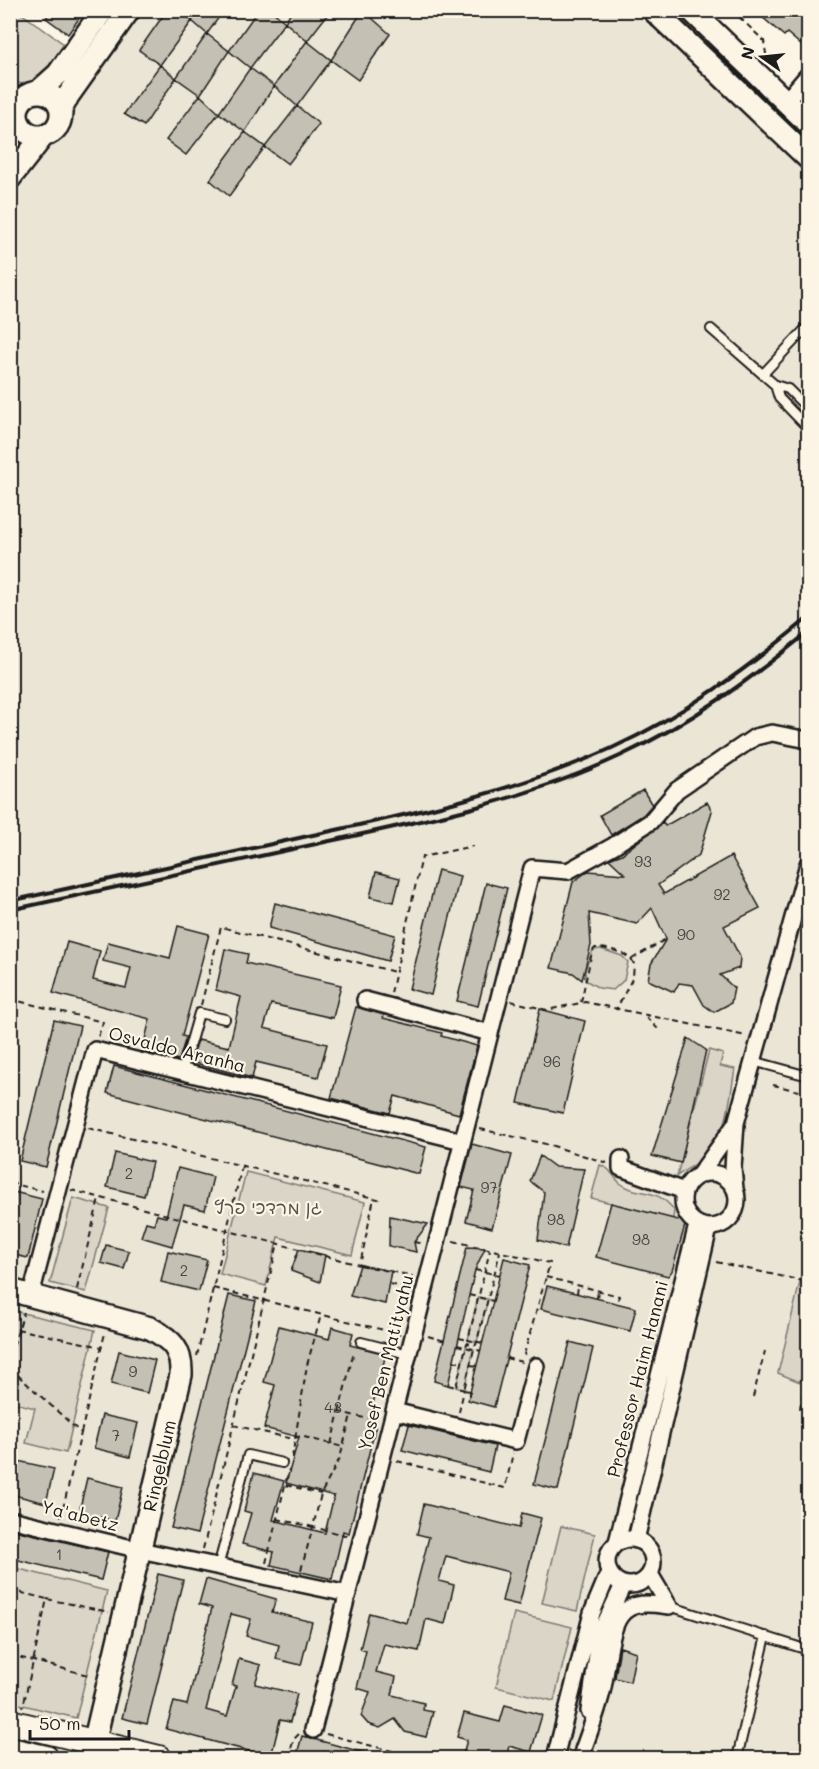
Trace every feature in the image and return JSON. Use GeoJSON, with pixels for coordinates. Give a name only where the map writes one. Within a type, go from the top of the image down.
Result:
{"type":"FeatureCollection","features":[{"type":"Feature","properties":{"kind":"main road"},"geometry":{"type":"LineString","coordinates":[[14,1723],[92,1750],[159,1758]]}},
{"type":"Feature","properties":{"kind":"main road"},"geometry":{"type":"LineString","coordinates":[[10,1749],[46,1758]]}},
{"type":"Feature","properties":{"kind":"street"},"geometry":{"type":"LineString","coordinates":[[43,136],[31,134],[14,122],[19,105],[28,94],[37,92],[58,74],[103,10]]}},
{"type":"Feature","properties":{"kind":"street"},"geometry":{"type":"LineString","coordinates":[[10,178],[43,136],[57,126],[68,96],[129,10]]}},
{"type":"Feature","properties":{"kind":"street"},"geometry":{"type":"LineString","coordinates":[[653,10],[806,157]]}},
{"type":"Feature","properties":{"kind":"street"},"geometry":{"type":"LineString","coordinates":[[691,10],[808,123]]}},
{"type":"Feature","properties":{"kind":"street"},"geometry":{"type":"LineString","coordinates":[[785,102],[808,75]]}},
{"type":"Feature","properties":{"kind":"street"},"geometry":{"type":"LineString","coordinates":[[10,85],[51,94],[61,110]]}},
{"type":"Feature","properties":{"kind":"street","name":"Yosef Ben Matityahu"},"geometry":{"type":"LineString","coordinates":[[313,1730],[408,1354],[417,1336],[423,1285],[532,868],[568,871],[613,846],[650,822],[677,790],[755,737],[772,733],[808,740]]}},
{"type":"Feature","properties":{"kind":"street"},"geometry":{"type":"LineString","coordinates":[[736,1123],[724,1143],[684,1191],[684,1210],[703,1226],[727,1222],[733,1215],[737,1198],[733,1168],[736,1123],[808,864]]}},
{"type":"Feature","properties":{"kind":"street"},"geometry":{"type":"LineString","coordinates":[[365,1000],[490,1033]]}},
{"type":"Feature","properties":{"kind":"street","name":"Osvaldo Aranha"},"geometry":{"type":"LineString","coordinates":[[31,1296],[95,1050],[462,1141]]}},
{"type":"Feature","properties":{"kind":"street"},"geometry":{"type":"LineString","coordinates":[[621,1163],[684,1191]]}},
{"type":"Feature","properties":{"kind":"street"},"geometry":{"type":"LineString","coordinates":[[699,1175],[718,1174],[727,1178],[735,1189]]}},
{"type":"Feature","properties":{"kind":"street","name":"Professor Haim Hanani"},"geometry":{"type":"LineString","coordinates":[[636,1540],[702,1259],[703,1226]]}},
{"type":"Feature","properties":{"kind":"street","name":"Professor Haim Hanani"},"geometry":{"type":"LineString","coordinates":[[617,1542],[703,1226]]}},
{"type":"Feature","properties":{"kind":"street","name":"Ringelblum"},"geometry":{"type":"LineString","coordinates":[[10,1290],[150,1328],[166,1336],[177,1347],[182,1358],[181,1375],[92,1750]]}},
{"type":"Feature","properties":{"kind":"street"},"geometry":{"type":"LineString","coordinates":[[392,1418],[516,1441],[529,1364]]}},
{"type":"Feature","properties":{"kind":"street","name":"Ya'abetz"},"geometry":{"type":"LineString","coordinates":[[10,1519],[140,1551]]}},
{"type":"Feature","properties":{"kind":"street"},"geometry":{"type":"LineString","coordinates":[[555,1758],[592,1613],[609,1572],[608,1553],[617,1542],[624,1539],[636,1540],[651,1551],[653,1566],[650,1574],[638,1584],[623,1585],[609,1572]]}},
{"type":"Feature","properties":{"kind":"street"},"geometry":{"type":"LineString","coordinates":[[140,1551],[348,1594]]}},
{"type":"Feature","properties":{"kind":"street"},"geometry":{"type":"LineString","coordinates":[[650,1574],[669,1606]]}},
{"type":"Feature","properties":{"kind":"street"},"geometry":{"type":"LineString","coordinates":[[582,1754],[600,1634],[623,1585]]}},
{"type":"Feature","properties":{"kind":"street"},"geometry":{"type":"LineString","coordinates":[[582,1754],[602,1692],[614,1631],[620,1616],[628,1609],[648,1603],[669,1606]]}},
{"type":"Feature","properties":{"kind":"lane"},"geometry":{"type":"LineString","coordinates":[[763,374],[808,326]]}},
{"type":"Feature","properties":{"kind":"lane"},"geometry":{"type":"LineString","coordinates":[[711,329],[776,385],[789,389],[808,409]]}},
{"type":"Feature","properties":{"kind":"lane"},"geometry":{"type":"LineString","coordinates":[[776,385],[779,399],[808,428]]}},
{"type":"Feature","properties":{"kind":"lane"},"geometry":{"type":"LineString","coordinates":[[182,1072],[199,1013],[225,1019]]}},
{"type":"Feature","properties":{"kind":"lane"},"geometry":{"type":"LineString","coordinates":[[753,1061],[808,1076]]}},
{"type":"Feature","properties":{"kind":"lane"},"geometry":{"type":"LineString","coordinates":[[359,1340],[408,1354]]}},
{"type":"Feature","properties":{"kind":"lane"},"geometry":{"type":"LineString","coordinates":[[218,1567],[248,1455],[282,1463]]}},
{"type":"Feature","properties":{"kind":"lane"},"geometry":{"type":"LineString","coordinates":[[669,1606],[808,1650]]}},
{"type":"Feature","properties":{"kind":"lane"},"geometry":{"type":"LineString","coordinates":[[737,1758],[766,1636]]}},
{"type":"Feature","properties":{"kind":"path"},"geometry":{"type":"LineString","coordinates":[[732,10],[764,41],[767,60],[774,67]]}},
{"type":"Feature","properties":{"kind":"path"},"geometry":{"type":"LineString","coordinates":[[387,1006],[422,857],[473,846]]}},
{"type":"Feature","properties":{"kind":"path"},"geometry":{"type":"LineString","coordinates":[[199,1013],[221,927],[396,972]]}},
{"type":"Feature","properties":{"kind":"path"},"geometry":{"type":"LineString","coordinates":[[581,1002],[595,948],[632,959],[666,939]]}},
{"type":"Feature","properties":{"kind":"path"},"geometry":{"type":"LineString","coordinates":[[616,1010],[633,977],[632,959]]}},
{"type":"Feature","properties":{"kind":"path"},"geometry":{"type":"LineString","coordinates":[[498,998],[547,1010],[581,1002],[723,1033],[760,1036]]}},
{"type":"Feature","properties":{"kind":"path"},"geometry":{"type":"LineString","coordinates":[[10,999],[103,1022],[100,1032]]}},
{"type":"Feature","properties":{"kind":"path"},"geometry":{"type":"LineString","coordinates":[[645,1017],[658,1030]]}},
{"type":"Feature","properties":{"kind":"path"},"geometry":{"type":"LineString","coordinates":[[773,1085],[808,1093]]}},
{"type":"Feature","properties":{"kind":"path"},"geometry":{"type":"LineString","coordinates":[[75,1125],[382,1200]]}},
{"type":"Feature","properties":{"kind":"path"},"geometry":{"type":"LineString","coordinates":[[480,1129],[621,1163]]}},
{"type":"Feature","properties":{"kind":"path"},"geometry":{"type":"LineString","coordinates":[[197,1357],[242,1166]]}},
{"type":"Feature","properties":{"kind":"path"},"geometry":{"type":"LineString","coordinates":[[10,1183],[99,1197],[360,1265],[423,1285]]}},
{"type":"Feature","properties":{"kind":"path"},"geometry":{"type":"LineString","coordinates":[[72,1306],[99,1197]]}},
{"type":"Feature","properties":{"kind":"path"},"geometry":{"type":"LineString","coordinates":[[360,1265],[374,1198]]}},
{"type":"Feature","properties":{"kind":"path"},"geometry":{"type":"LineString","coordinates":[[449,1241],[550,1263],[529,1364],[506,1358]]}},
{"type":"Feature","properties":{"kind":"path"},"geometry":{"type":"LineString","coordinates":[[199,1563],[278,1243]]}},
{"type":"Feature","properties":{"kind":"path"},"geometry":{"type":"LineString","coordinates":[[468,1340],[490,1250]]}},
{"type":"Feature","properties":{"kind":"path"},"geometry":{"type":"LineString","coordinates":[[456,1388],[467,1343],[476,1345],[477,1342],[500,1252]]}},
{"type":"Feature","properties":{"kind":"path"},"geometry":{"type":"LineString","coordinates":[[702,1259],[808,1282]]}},
{"type":"Feature","properties":{"kind":"path"},"geometry":{"type":"LineString","coordinates":[[475,1270],[500,1275]]}},
{"type":"Feature","properties":{"kind":"path"},"geometry":{"type":"LineString","coordinates":[[546,1277],[618,1296],[617,1304]]}},
{"type":"Feature","properties":{"kind":"path"},"geometry":{"type":"LineString","coordinates":[[390,1284],[423,1285]]}},
{"type":"Feature","properties":{"kind":"path"},"geometry":{"type":"LineString","coordinates":[[577,1294],[578,1286]]}},
{"type":"Feature","properties":{"kind":"path"},"geometry":{"type":"LineString","coordinates":[[213,1288],[321,1315],[445,1341]]}},
{"type":"Feature","properties":{"kind":"path"},"geometry":{"type":"LineString","coordinates":[[597,1299],[598,1291]]}},
{"type":"Feature","properties":{"kind":"path"},"geometry":{"type":"LineString","coordinates":[[469,1295],[494,1301]]}},
{"type":"Feature","properties":{"kind":"path"},"geometry":{"type":"LineString","coordinates":[[10,1356],[17,1329],[31,1296]]}},
{"type":"Feature","properties":{"kind":"path"},"geometry":{"type":"LineString","coordinates":[[262,1576],[286,1485],[308,1365],[321,1315]]}},
{"type":"Feature","properties":{"kind":"path"},"geometry":{"type":"LineString","coordinates":[[58,1530],[110,1316]]}},
{"type":"Feature","properties":{"kind":"path"},"geometry":{"type":"LineString","coordinates":[[331,1444],[359,1340],[361,1324]]}},
{"type":"Feature","properties":{"kind":"path"},"geometry":{"type":"LineString","coordinates":[[17,1329],[102,1347]]}},
{"type":"Feature","properties":{"kind":"path"},"geometry":{"type":"LineString","coordinates":[[459,1338],[483,1343]]}},
{"type":"Feature","properties":{"kind":"path"},"geometry":{"type":"LineString","coordinates":[[457,1344],[481,1351]]}},
{"type":"Feature","properties":{"kind":"path"},"geometry":{"type":"LineString","coordinates":[[457,1420],[474,1349]]}},
{"type":"Feature","properties":{"kind":"path"},"geometry":{"type":"LineString","coordinates":[[753,1397],[765,1351]]}},
{"type":"Feature","properties":{"kind":"path"},"geometry":{"type":"LineString","coordinates":[[453,1361],[462,1363]]}},
{"type":"Feature","properties":{"kind":"path"},"geometry":{"type":"LineString","coordinates":[[800,1409],[808,1361]]}},
{"type":"Feature","properties":{"kind":"path"},"geometry":{"type":"LineString","coordinates":[[471,1365],[477,1366]]}},
{"type":"Feature","properties":{"kind":"path"},"geometry":{"type":"LineString","coordinates":[[10,1368],[81,1433]]}},
{"type":"Feature","properties":{"kind":"path"},"geometry":{"type":"LineString","coordinates":[[448,1385],[471,1391]]}},
{"type":"Feature","properties":{"kind":"path"},"geometry":{"type":"LineString","coordinates":[[339,1412],[392,1418]]}},
{"type":"Feature","properties":{"kind":"path"},"geometry":{"type":"LineString","coordinates":[[297,1584],[321,1494],[336,1468],[351,1415]]}},
{"type":"Feature","properties":{"kind":"path"},"geometry":{"type":"LineString","coordinates":[[233,1425],[295,1438],[300,1436],[343,1448]]}},
{"type":"Feature","properties":{"kind":"path"},"geometry":{"type":"LineString","coordinates":[[382,1457],[505,1488],[516,1441]]}},
{"type":"Feature","properties":{"kind":"path"},"geometry":{"type":"LineString","coordinates":[[286,1485],[321,1494]]}},
{"type":"Feature","properties":{"kind":"path"},"geometry":{"type":"LineString","coordinates":[[277,1519],[362,1538]]}},
{"type":"Feature","properties":{"kind":"path"},"geometry":{"type":"LineString","coordinates":[[10,1590],[124,1615]]}},
{"type":"Feature","properties":{"kind":"path"},"geometry":{"type":"LineString","coordinates":[[14,1723],[34,1660],[48,1599]]}},
{"type":"Feature","properties":{"kind":"path"},"geometry":{"type":"LineString","coordinates":[[10,1655],[109,1680]]}},
{"type":"Feature","properties":{"kind":"path"},"geometry":{"type":"LineString","coordinates":[[288,1758],[294,1739],[304,1729],[419,1758]]}},
{"type":"Feature","properties":{"kind":"shaded area"},"geometry":{"type":"Polygon","coordinates":[[[129,11],[709,11],[808,104],[808,1758],[11,1758],[11,167],[129,11]]]}},
{"type":"Feature","properties":{"kind":"green space"},"geometry":{"type":"Polygon","coordinates":[[[12,11],[18,11],[68,47],[45,79],[22,84],[11,81],[12,11]]]}},
{"type":"Feature","properties":{"kind":"green space"},"geometry":{"type":"Polygon","coordinates":[[[601,949],[622,956],[628,962],[624,980],[613,990],[599,988],[585,980],[585,970],[593,950],[601,949]]]}},
{"type":"Feature","properties":{"kind":"green space"},"geometry":{"type":"Polygon","coordinates":[[[709,1050],[723,1054],[720,1066],[735,1069],[727,1114],[720,1136],[709,1154],[677,1176],[709,1050]]]}},
{"type":"Feature","properties":{"kind":"green space"},"geometry":{"type":"Polygon","coordinates":[[[600,1165],[607,1168],[620,1183],[627,1187],[654,1195],[667,1203],[674,1210],[673,1219],[591,1198],[600,1165]]]}},
{"type":"Feature","properties":{"kind":"green space","name":"גן מרדכי פרץ"},"geometry":{"type":"Polygon","coordinates":[[[246,1172],[365,1202],[352,1255],[278,1237],[266,1286],[220,1274],[246,1172]]]}},
{"type":"Feature","properties":{"kind":"green space"},"geometry":{"type":"Polygon","coordinates":[[[73,1198],[109,1208],[86,1292],[50,1283],[73,1198]]]}},
{"type":"Feature","properties":{"kind":"green space"},"geometry":{"type":"Polygon","coordinates":[[[808,1249],[808,1347],[800,1382],[778,1373],[808,1249]]]}},
{"type":"Feature","properties":{"kind":"green space"},"geometry":{"type":"Polygon","coordinates":[[[478,1297],[488,1299],[477,1342],[468,1340],[478,1297]]]}},
{"type":"Feature","properties":{"kind":"green space"},"geometry":{"type":"Polygon","coordinates":[[[14,1311],[95,1330],[66,1453],[26,1443],[35,1408],[11,1402],[10,1324],[14,1311]]]}},
{"type":"Feature","properties":{"kind":"green space"},"geometry":{"type":"Polygon","coordinates":[[[466,1347],[474,1349],[464,1390],[456,1387],[466,1347]]]}},
{"type":"Feature","properties":{"kind":"green space"},"geometry":{"type":"Polygon","coordinates":[[[561,1526],[595,1534],[577,1611],[542,1603],[561,1526]]]}},
{"type":"Feature","properties":{"kind":"green space"},"geometry":{"type":"Polygon","coordinates":[[[11,1567],[107,1591],[76,1718],[11,1702],[11,1567]]]}},
{"type":"Feature","properties":{"kind":"green space"},"geometry":{"type":"Polygon","coordinates":[[[514,1613],[572,1627],[554,1701],[496,1687],[514,1613]]]}},
{"type":"Feature","properties":{"kind":"building"},"geometry":{"type":"Polygon","coordinates":[[[51,10],[85,10],[68,34],[46,18],[51,10]]]}},
{"type":"Feature","properties":{"kind":"building"},"geometry":{"type":"Polygon","coordinates":[[[167,10],[179,10],[192,21],[160,65],[139,50],[167,10]]]}},
{"type":"Feature","properties":{"kind":"building"},"geometry":{"type":"Polygon","coordinates":[[[200,10],[224,10],[207,34],[192,21],[200,10]]]}},
{"type":"Feature","properties":{"kind":"building"},"geometry":{"type":"Polygon","coordinates":[[[258,10],[271,10],[285,22],[250,68],[229,51],[258,10]]]}},
{"type":"Feature","properties":{"kind":"building"},"geometry":{"type":"Polygon","coordinates":[[[292,10],[331,10],[307,41],[285,22],[292,10]]]}},
{"type":"Feature","properties":{"kind":"building"},"geometry":{"type":"Polygon","coordinates":[[[363,10],[390,34],[358,80],[331,60],[363,10]]]}},
{"type":"Feature","properties":{"kind":"building"},"geometry":{"type":"Polygon","coordinates":[[[754,10],[803,10],[808,15],[808,51],[787,33],[784,36],[754,10]]]}},
{"type":"Feature","properties":{"kind":"building"},"geometry":{"type":"Polygon","coordinates":[[[207,34],[229,51],[200,95],[176,78],[207,34]]]}},
{"type":"Feature","properties":{"kind":"building"},"geometry":{"type":"Polygon","coordinates":[[[307,41],[331,60],[297,106],[274,86],[307,41]]]}},
{"type":"Feature","properties":{"kind":"building"},"geometry":{"type":"Polygon","coordinates":[[[160,65],[176,78],[144,126],[124,114],[160,65]]]}},
{"type":"Feature","properties":{"kind":"building"},"geometry":{"type":"Polygon","coordinates":[[[250,68],[274,86],[245,132],[219,113],[250,68]]]}},
{"type":"Feature","properties":{"kind":"building"},"geometry":{"type":"Polygon","coordinates":[[[200,95],[219,113],[186,155],[166,140],[200,95]]]}},
{"type":"Feature","properties":{"kind":"building"},"geometry":{"type":"Polygon","coordinates":[[[297,106],[319,124],[288,164],[265,147],[297,106]]]}},
{"type":"Feature","properties":{"kind":"building"},"geometry":{"type":"Polygon","coordinates":[[[245,132],[265,147],[229,196],[210,180],[245,132]]]}},
{"type":"Feature","properties":{"kind":"building"},"geometry":{"type":"Polygon","coordinates":[[[643,790],[652,805],[643,815],[611,835],[600,815],[643,790]]]}},
{"type":"Feature","properties":{"kind":"building"},"geometry":{"type":"Polygon","coordinates":[[[707,802],[712,811],[699,855],[658,885],[664,894],[731,856],[760,908],[724,926],[740,957],[739,968],[720,975],[734,988],[731,1003],[714,1012],[704,1005],[693,985],[679,983],[674,992],[648,980],[651,964],[666,939],[652,908],[637,924],[589,913],[591,945],[582,980],[573,973],[551,968],[573,882],[588,871],[625,874],[609,859],[622,854],[663,822],[665,826],[707,802]]]}},
{"type":"Feature","properties":{"kind":"building"},"geometry":{"type":"Polygon","coordinates":[[[438,870],[460,876],[431,995],[409,989],[438,870]]]}},
{"type":"Feature","properties":{"kind":"building"},"geometry":{"type":"Polygon","coordinates":[[[376,872],[400,878],[394,902],[370,897],[376,872]]]}},
{"type":"Feature","properties":{"kind":"building"},"geometry":{"type":"Polygon","coordinates":[[[486,883],[507,888],[478,1006],[457,1001],[486,883]]]}},
{"type":"Feature","properties":{"kind":"building"},"geometry":{"type":"Polygon","coordinates":[[[275,903],[395,935],[388,961],[269,928],[275,903]]]}},
{"type":"Feature","properties":{"kind":"building"},"geometry":{"type":"Polygon","coordinates":[[[178,926],[209,934],[182,1036],[186,1037],[179,1060],[142,1052],[150,1019],[53,993],[67,942],[100,951],[93,980],[126,988],[131,968],[103,961],[108,942],[170,958],[178,926]]]}},
{"type":"Feature","properties":{"kind":"building"},"geometry":{"type":"Polygon","coordinates":[[[225,949],[248,954],[246,963],[341,985],[333,1018],[271,1004],[264,1028],[327,1044],[318,1077],[256,1062],[252,1078],[191,1062],[198,1040],[229,1047],[241,997],[216,990],[225,949]]]}},
{"type":"Feature","properties":{"kind":"building"},"geometry":{"type":"Polygon","coordinates":[[[356,1007],[384,1015],[383,1018],[442,1033],[441,1036],[477,1046],[459,1114],[395,1096],[390,1113],[331,1098],[356,1007]]]}},
{"type":"Feature","properties":{"kind":"building"},"geometry":{"type":"Polygon","coordinates":[[[540,1009],[585,1021],[563,1113],[518,1103],[540,1009]]]}},
{"type":"Feature","properties":{"kind":"building"},"geometry":{"type":"Polygon","coordinates":[[[54,1020],[80,1026],[46,1167],[20,1161],[54,1020]]]}},
{"type":"Feature","properties":{"kind":"building"},"geometry":{"type":"Polygon","coordinates":[[[688,1038],[706,1050],[681,1163],[652,1156],[688,1038]]]}},
{"type":"Feature","properties":{"kind":"building"},"geometry":{"type":"Polygon","coordinates":[[[114,1066],[426,1147],[419,1174],[107,1093],[114,1066]]]}},
{"type":"Feature","properties":{"kind":"building"},"geometry":{"type":"Polygon","coordinates":[[[472,1144],[512,1155],[492,1228],[466,1221],[474,1190],[461,1187],[472,1144]]]}},
{"type":"Feature","properties":{"kind":"building"},"geometry":{"type":"Polygon","coordinates":[[[115,1153],[152,1162],[144,1196],[107,1187],[115,1153]]]}},
{"type":"Feature","properties":{"kind":"building"},"geometry":{"type":"Polygon","coordinates":[[[540,1156],[555,1167],[584,1169],[566,1248],[538,1240],[544,1192],[530,1181],[540,1156]]]}},
{"type":"Feature","properties":{"kind":"building"},"geometry":{"type":"Polygon","coordinates":[[[178,1168],[213,1177],[205,1210],[184,1205],[172,1246],[141,1237],[146,1222],[154,1224],[157,1215],[166,1217],[178,1168]]]}},
{"type":"Feature","properties":{"kind":"building"},"geometry":{"type":"Polygon","coordinates":[[[10,1191],[42,1199],[28,1258],[10,1254],[10,1191]]]}},
{"type":"Feature","properties":{"kind":"building"},"geometry":{"type":"Polygon","coordinates":[[[611,1203],[686,1222],[672,1271],[668,1276],[596,1257],[611,1203]]]}},
{"type":"Feature","properties":{"kind":"building"},"geometry":{"type":"Polygon","coordinates":[[[390,1216],[428,1224],[414,1242],[416,1252],[389,1246],[390,1216]]]}},
{"type":"Feature","properties":{"kind":"building"},"geometry":{"type":"Polygon","coordinates":[[[106,1245],[129,1251],[124,1269],[101,1263],[106,1245]]]}},
{"type":"Feature","properties":{"kind":"building"},"geometry":{"type":"Polygon","coordinates":[[[467,1247],[485,1248],[475,1270],[448,1385],[434,1381],[467,1247]]]}},
{"type":"Feature","properties":{"kind":"building"},"geometry":{"type":"Polygon","coordinates":[[[299,1249],[325,1255],[320,1282],[291,1271],[299,1249]]]}},
{"type":"Feature","properties":{"kind":"building"},"geometry":{"type":"Polygon","coordinates":[[[168,1251],[207,1260],[199,1291],[161,1282],[168,1251]]]}},
{"type":"Feature","properties":{"kind":"building"},"geometry":{"type":"Polygon","coordinates":[[[504,1258],[530,1265],[494,1407],[468,1400],[504,1258]]]}},
{"type":"Feature","properties":{"kind":"building"},"geometry":{"type":"Polygon","coordinates":[[[360,1265],[391,1271],[385,1304],[350,1296],[360,1265]]]}},
{"type":"Feature","properties":{"kind":"building"},"geometry":{"type":"Polygon","coordinates":[[[547,1286],[636,1308],[630,1331],[541,1309],[547,1286]]]}},
{"type":"Feature","properties":{"kind":"building"},"geometry":{"type":"Polygon","coordinates":[[[229,1295],[256,1301],[197,1534],[171,1528],[229,1295]]]}},
{"type":"Feature","properties":{"kind":"building"},"geometry":{"type":"Polygon","coordinates":[[[279,1326],[329,1339],[332,1327],[353,1333],[350,1345],[386,1354],[368,1423],[376,1425],[349,1533],[343,1531],[332,1579],[271,1565],[274,1552],[242,1544],[251,1513],[244,1511],[254,1473],[284,1481],[273,1520],[325,1533],[334,1496],[286,1483],[299,1437],[264,1428],[275,1385],[264,1382],[279,1326]]]}},
{"type":"Feature","properties":{"kind":"building"},"geometry":{"type":"Polygon","coordinates":[[[570,1342],[593,1348],[558,1490],[534,1484],[570,1342]]]}},
{"type":"Feature","properties":{"kind":"building"},"geometry":{"type":"Polygon","coordinates":[[[119,1351],[155,1360],[147,1393],[111,1384],[119,1351]]]}},
{"type":"Feature","properties":{"kind":"building"},"geometry":{"type":"Polygon","coordinates":[[[102,1415],[138,1423],[130,1457],[94,1448],[102,1415]]]}},
{"type":"Feature","properties":{"kind":"building"},"geometry":{"type":"Polygon","coordinates":[[[409,1425],[495,1446],[489,1472],[402,1450],[409,1425]]]}},
{"type":"Feature","properties":{"kind":"building"},"geometry":{"type":"Polygon","coordinates":[[[18,1461],[54,1469],[46,1503],[10,1494],[18,1461]]]}},
{"type":"Feature","properties":{"kind":"building"},"geometry":{"type":"Polygon","coordinates":[[[87,1478],[123,1487],[115,1521],[79,1512],[87,1478]]]}},
{"type":"Feature","properties":{"kind":"building"},"geometry":{"type":"Polygon","coordinates":[[[424,1504],[519,1528],[522,1513],[541,1518],[519,1605],[502,1601],[509,1572],[446,1556],[439,1581],[454,1585],[445,1624],[426,1619],[419,1651],[384,1644],[376,1672],[396,1677],[392,1695],[424,1703],[423,1710],[433,1712],[426,1737],[405,1732],[395,1719],[380,1728],[368,1724],[361,1716],[370,1692],[357,1688],[366,1651],[360,1649],[369,1613],[407,1623],[429,1537],[417,1534],[424,1504]]]}},
{"type":"Feature","properties":{"kind":"building"},"geometry":{"type":"Polygon","coordinates":[[[10,1529],[108,1552],[101,1580],[10,1558],[10,1529]]]}},
{"type":"Feature","properties":{"kind":"building"},"geometry":{"type":"Polygon","coordinates":[[[158,1574],[183,1580],[147,1724],[122,1718],[158,1574]]]}},
{"type":"Feature","properties":{"kind":"building"},"geometry":{"type":"Polygon","coordinates":[[[206,1579],[276,1599],[272,1612],[312,1622],[301,1665],[276,1659],[279,1645],[246,1636],[251,1619],[231,1614],[206,1710],[227,1716],[236,1686],[232,1685],[239,1659],[261,1665],[255,1684],[297,1694],[290,1722],[280,1720],[271,1757],[166,1729],[174,1702],[187,1705],[212,1608],[199,1604],[206,1579]]]}},
{"type":"Feature","properties":{"kind":"building"},"geometry":{"type":"Polygon","coordinates":[[[620,1647],[636,1652],[630,1682],[615,1678],[620,1647]]]}},
{"type":"Feature","properties":{"kind":"building"},"geometry":{"type":"Polygon","coordinates":[[[505,1705],[542,1715],[531,1752],[509,1746],[506,1758],[480,1758],[463,1754],[467,1740],[457,1737],[464,1713],[500,1722],[505,1705]]]}},
{"type":"Feature","properties":{"kind":"building"},"geometry":{"type":"Polygon","coordinates":[[[302,1736],[373,1755],[372,1758],[296,1758],[302,1736]]]}},
{"type":"Feature","properties":{"kind":"railway"},"geometry":{"type":"LineString","coordinates":[[10,901],[386,819],[501,789],[575,764],[639,735],[690,706],[762,655],[808,618]]}},
{"type":"Feature","properties":{"kind":"railway"},"geometry":{"type":"LineString","coordinates":[[10,910],[355,836],[471,809],[546,786],[620,756],[670,730],[741,684],[808,632]]}}]}
